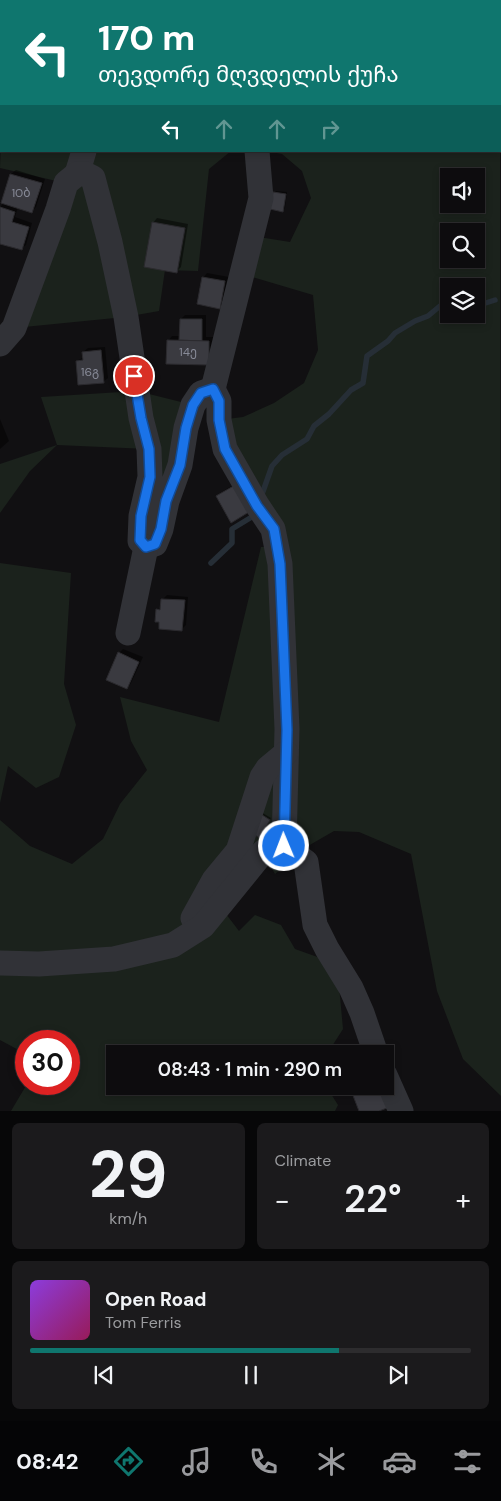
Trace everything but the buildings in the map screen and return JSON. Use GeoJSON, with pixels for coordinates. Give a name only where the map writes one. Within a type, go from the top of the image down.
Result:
{"type":"FeatureCollection","features":[{"type":"Feature","properties":{"kind":"street"},"geometry":{"type":"LineString","coordinates":[[223,480],[225,449],[219,420],[219,401],[213,389],[261,198],[257,152]]}},
{"type":"Feature","properties":{"kind":"street"},"geometry":{"type":"LineString","coordinates":[[0,344],[3,343],[14,328],[66,183],[80,162]]}},
{"type":"Feature","properties":{"kind":"street"},"geometry":{"type":"LineString","coordinates":[[80,162],[85,174],[93,178],[110,242],[126,317],[141,418],[149,449],[150,477],[141,516],[140,540],[144,557],[158,592]]}},
{"type":"Feature","properties":{"kind":"street"},"geometry":{"type":"LineString","coordinates":[[128,633],[144,557],[155,544],[161,529],[166,501],[180,465],[186,428],[193,405],[201,393],[213,389]]}},
{"type":"Feature","properties":{"kind":"street"},"geometry":{"type":"LineString","coordinates":[[225,449],[274,529],[280,564],[286,690],[284,846]]}},
{"type":"Feature","properties":{"kind":"street"},"geometry":{"type":"LineString","coordinates":[[193,918],[214,880],[238,851],[262,777],[268,768],[286,753]]}},
{"type":"Feature","properties":{"kind":"street"},"geometry":{"type":"LineString","coordinates":[[0,963],[39,964],[114,959],[173,945],[203,926],[263,852],[284,846]]}},
{"type":"Feature","properties":{"kind":"street"},"geometry":{"type":"LineString","coordinates":[[284,846],[306,862],[315,925],[351,988],[373,1045]]}},
{"type":"Feature","properties":{"kind":"street"},"geometry":{"type":"LineString","coordinates":[[394,1095],[401,1111]]}},
{"type":"Feature","properties":{"kind":"shaded area"},"geometry":{"type":"Polygon","coordinates":[[[1,152],[230,152],[209,169],[198,271],[165,270],[159,311],[125,317],[14,328],[65,183],[0,168],[1,152]]]}},
{"type":"Feature","properties":{"kind":"shaded area"},"geometry":{"type":"Polygon","coordinates":[[[271,152],[500,152],[501,1096],[463,1059],[437,991],[411,854],[359,832],[334,831],[308,846],[275,874],[268,862],[226,914],[239,931],[255,915],[281,925],[295,949],[337,964],[343,1029],[333,1045],[106,1045],[106,1095],[332,1095],[338,1105],[335,1111],[11,1111],[20,1095],[80,1095],[80,1030],[15,1030],[15,1048],[0,1040],[0,820],[30,846],[72,864],[103,839],[120,804],[147,770],[131,741],[120,697],[219,722],[261,547],[276,547],[219,420],[243,417],[274,403],[304,383],[318,350],[313,295],[242,274],[252,236],[290,242],[311,198],[302,171],[282,154],[271,152]]]}},
{"type":"Feature","properties":{"kind":"shaded area"},"geometry":{"type":"Polygon","coordinates":[[[137,391],[193,405],[167,501],[148,449],[57,445],[41,397],[137,391]]]}},
{"type":"Feature","properties":{"kind":"shaded area"},"geometry":{"type":"Polygon","coordinates":[[[57,445],[30,471],[0,513],[0,464],[57,445]]]}},
{"type":"Feature","properties":{"kind":"shaded area"},"geometry":{"type":"Polygon","coordinates":[[[0,563],[71,573],[64,684],[76,725],[59,777],[36,788],[8,766],[0,803],[0,563]]]}},
{"type":"Feature","properties":{"kind":"waterway"},"geometry":{"type":"LineString","coordinates":[[485,303],[495,300]]}},
{"type":"Feature","properties":{"kind":"waterway"},"geometry":{"type":"LineString","coordinates":[[261,497],[272,466],[282,455],[307,439],[314,426],[329,414],[351,390],[363,383],[367,356],[388,341],[395,333],[415,321],[428,316],[440,306]]}},
{"type":"Feature","properties":{"kind":"waterway"},"geometry":{"type":"LineString","coordinates":[[211,563],[232,543],[232,529],[255,515]]}},
{"type":"Feature","properties":{"kind":"route"},"geometry":{"type":"LineString","coordinates":[[134,376],[141,418],[149,449],[150,477],[141,516],[140,540],[146,547],[155,544],[161,529],[166,501],[180,465],[186,428],[193,405],[201,393],[213,389],[219,401],[219,420],[225,449],[257,506],[274,529],[280,564],[286,690],[287,730],[284,846]]}}]}
